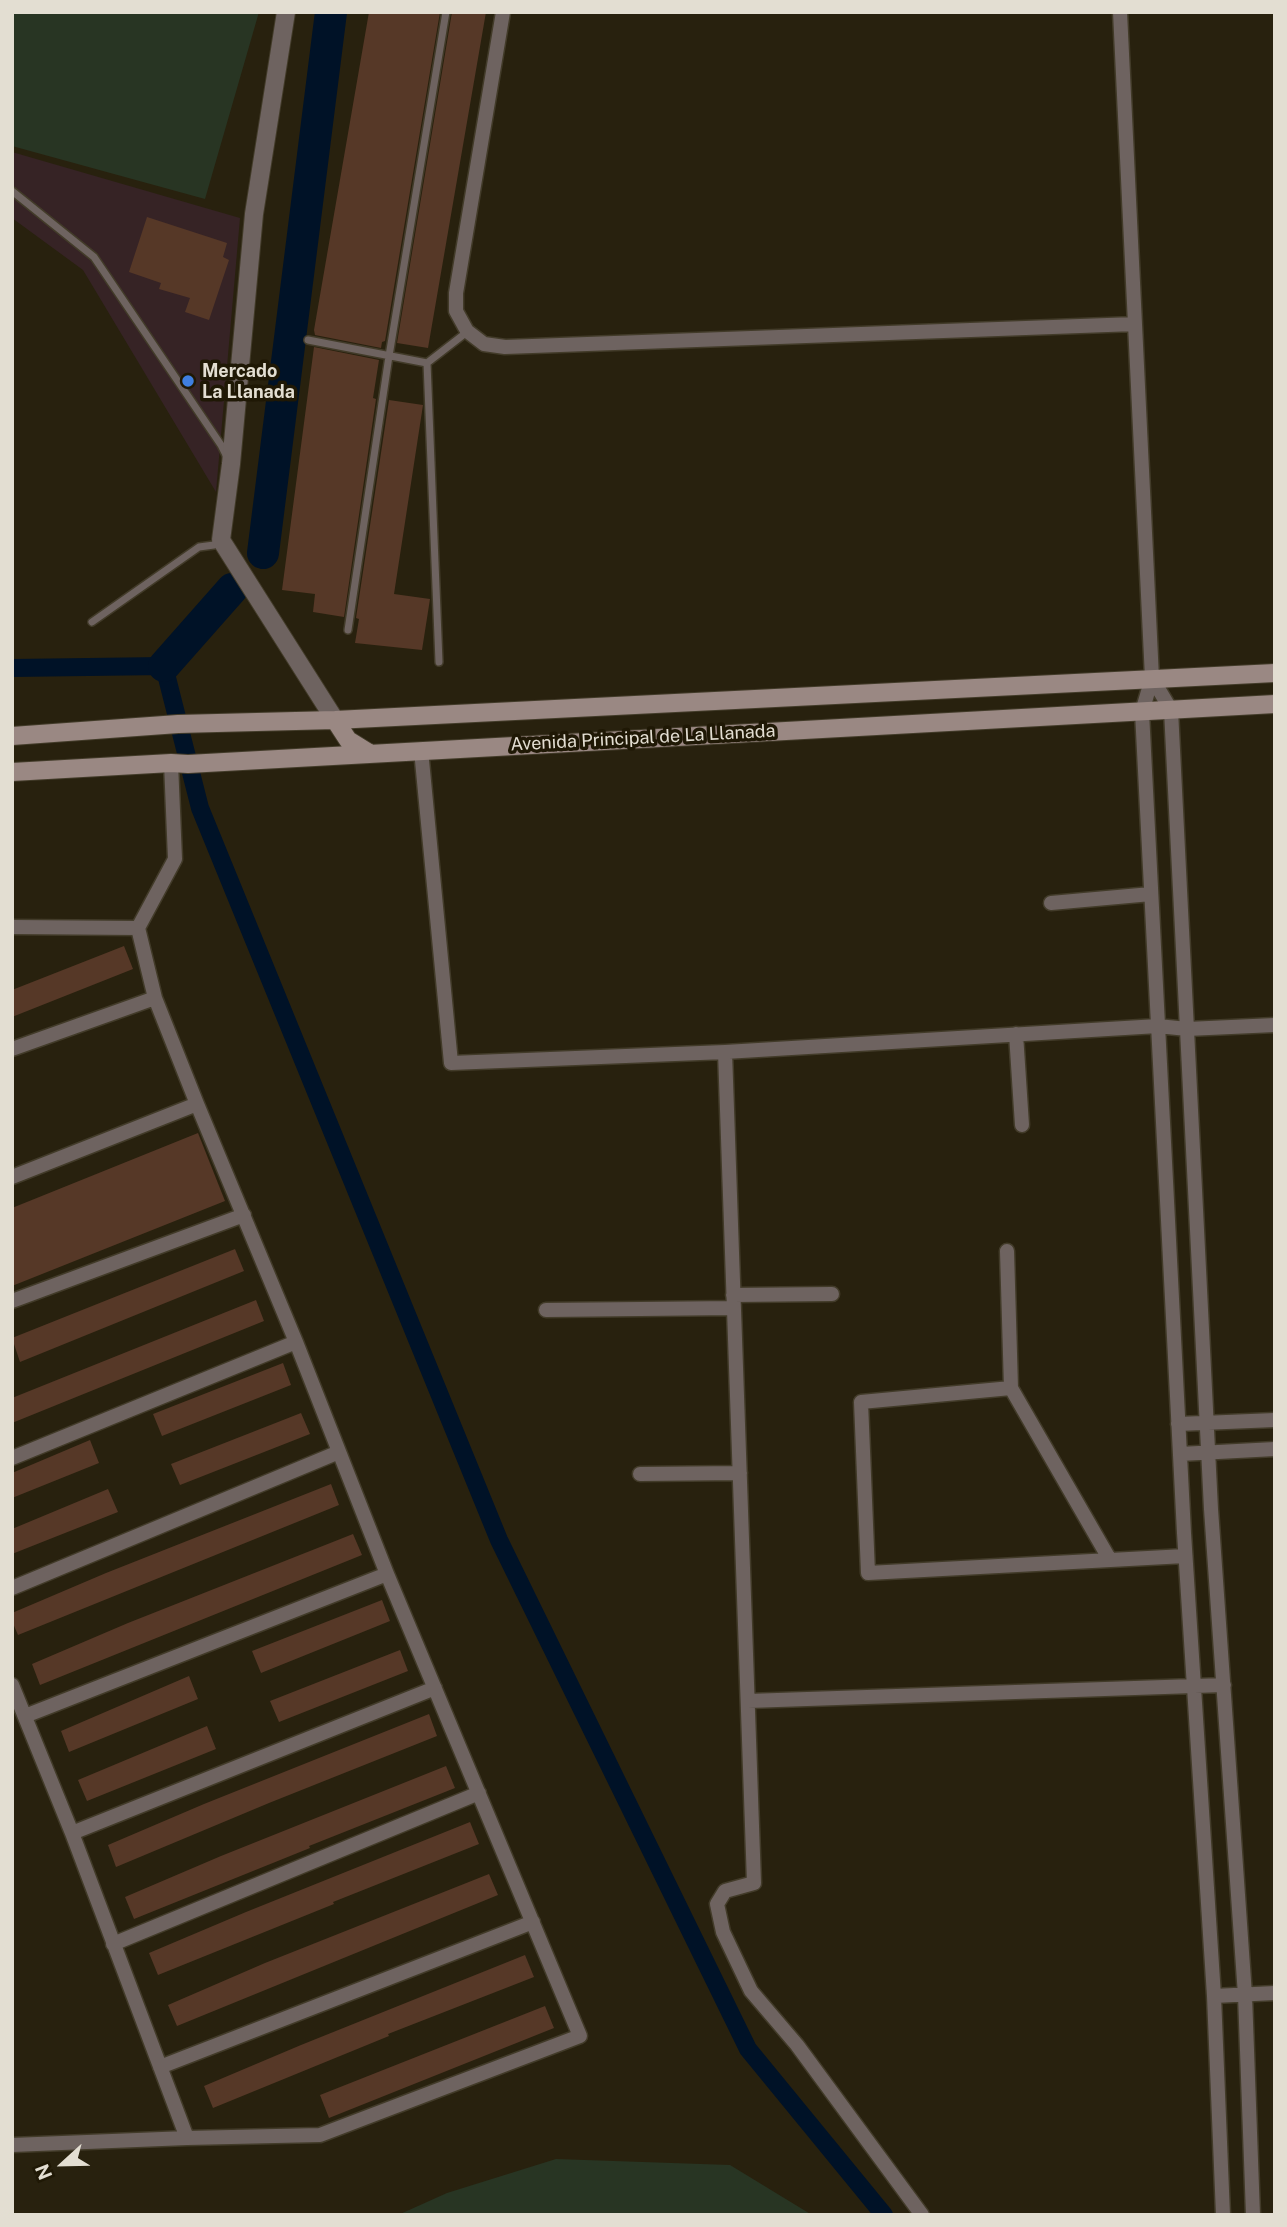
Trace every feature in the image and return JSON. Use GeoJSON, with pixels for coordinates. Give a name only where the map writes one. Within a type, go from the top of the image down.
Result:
{"type":"FeatureCollection","features":[{"type":"Feature","properties":{"kind":"main road","name":"Avenida Principal de La Llanada"},"geometry":{"type":"LineString","coordinates":[[12,736],[178,724],[335,720],[1275,673]]}},
{"type":"Feature","properties":{"kind":"main road","name":"Avenida Principal de La Llanada"},"geometry":{"type":"LineString","coordinates":[[12,772],[1275,704]]}},
{"type":"Feature","properties":{"kind":"main road"},"geometry":{"type":"LineString","coordinates":[[335,720],[348,740],[370,753]]}},
{"type":"Feature","properties":{"kind":"main road"},"geometry":{"type":"LineString","coordinates":[[314,756],[332,740],[335,720]]}},
{"type":"Feature","properties":{"kind":"street"},"geometry":{"type":"LineString","coordinates":[[286,12],[254,214],[231,464],[221,540],[335,720]]}},
{"type":"Feature","properties":{"kind":"street"},"geometry":{"type":"LineString","coordinates":[[503,12],[456,293],[456,311],[467,331],[484,344],[505,347],[1135,324]]}},
{"type":"Feature","properties":{"kind":"street"},"geometry":{"type":"LineString","coordinates":[[1120,12],[1152,678],[1142,712],[1185,1556],[1214,1996],[1223,2215]]}},
{"type":"Feature","properties":{"kind":"street"},"geometry":{"type":"LineString","coordinates":[[1152,678],[1171,710],[1207,1423],[1245,1995],[1253,2215]]}},
{"type":"Feature","properties":{"kind":"street"},"geometry":{"type":"LineString","coordinates":[[421,750],[451,1063],[725,1052],[1158,1026],[1187,1029],[1275,1025]]}},
{"type":"Feature","properties":{"kind":"street"},"geometry":{"type":"LineString","coordinates":[[12,2145],[320,2135],[580,2036],[387,1574],[296,1342],[155,998],[138,928],[174,859],[171,764]]}},
{"type":"Feature","properties":{"kind":"street"},"geometry":{"type":"LineString","coordinates":[[1051,903],[1151,894]]}},
{"type":"Feature","properties":{"kind":"street"},"geometry":{"type":"LineString","coordinates":[[12,927],[138,928]]}},
{"type":"Feature","properties":{"kind":"street"},"geometry":{"type":"LineString","coordinates":[[12,1049],[155,998]]}},
{"type":"Feature","properties":{"kind":"street"},"geometry":{"type":"LineString","coordinates":[[1016,1034],[1022,1125]]}},
{"type":"Feature","properties":{"kind":"street"},"geometry":{"type":"LineString","coordinates":[[725,1052],[754,1883],[725,1891],[716,1904],[723,1932],[751,1991],[797,2045],[922,2215]]}},
{"type":"Feature","properties":{"kind":"street"},"geometry":{"type":"LineString","coordinates":[[12,1177],[197,1104]]}},
{"type":"Feature","properties":{"kind":"street"},"geometry":{"type":"LineString","coordinates":[[12,1301],[244,1214]]}},
{"type":"Feature","properties":{"kind":"street"},"geometry":{"type":"LineString","coordinates":[[1007,1251],[1011,1388],[1110,1560]]}},
{"type":"Feature","properties":{"kind":"street"},"geometry":{"type":"LineString","coordinates":[[546,1310],[733,1302],[832,1293]]}},
{"type":"Feature","properties":{"kind":"street"},"geometry":{"type":"LineString","coordinates":[[12,1458],[296,1342]]}},
{"type":"Feature","properties":{"kind":"street"},"geometry":{"type":"LineString","coordinates":[[1011,1388],[861,1402],[868,1573],[1185,1556]]}},
{"type":"Feature","properties":{"kind":"street"},"geometry":{"type":"LineString","coordinates":[[1178,1424],[1275,1420]]}},
{"type":"Feature","properties":{"kind":"street"},"geometry":{"type":"LineString","coordinates":[[1180,1454],[1275,1449]]}},
{"type":"Feature","properties":{"kind":"street"},"geometry":{"type":"LineString","coordinates":[[12,1588],[339,1452]]}},
{"type":"Feature","properties":{"kind":"street"},"geometry":{"type":"LineString","coordinates":[[640,1474],[740,1473]]}},
{"type":"Feature","properties":{"kind":"street"},"geometry":{"type":"LineString","coordinates":[[25,1716],[387,1574]]}},
{"type":"Feature","properties":{"kind":"street"},"geometry":{"type":"LineString","coordinates":[[12,1685],[72,1833],[187,2138]]}},
{"type":"Feature","properties":{"kind":"street"},"geometry":{"type":"LineString","coordinates":[[748,1701],[1224,1685]]}},
{"type":"Feature","properties":{"kind":"street"},"geometry":{"type":"LineString","coordinates":[[72,1833],[435,1688]]}},
{"type":"Feature","properties":{"kind":"street"},"geometry":{"type":"LineString","coordinates":[[113,1944],[478,1793]]}},
{"type":"Feature","properties":{"kind":"street"},"geometry":{"type":"LineString","coordinates":[[160,2067],[533,1922]]}},
{"type":"Feature","properties":{"kind":"street"},"geometry":{"type":"LineString","coordinates":[[1214,1996],[1275,1993]]}},
{"type":"Feature","properties":{"kind":"lane"},"geometry":{"type":"LineString","coordinates":[[348,630],[389,356],[446,12]]}},
{"type":"Feature","properties":{"kind":"lane"},"geometry":{"type":"LineString","coordinates":[[12,191],[94,257],[222,445],[231,464]]}},
{"type":"Feature","properties":{"kind":"lane"},"geometry":{"type":"LineString","coordinates":[[308,340],[427,363],[467,331]]}},
{"type":"Feature","properties":{"kind":"lane"},"geometry":{"type":"LineString","coordinates":[[427,363],[439,662]]}},
{"type":"Feature","properties":{"kind":"lane"},"geometry":{"type":"LineString","coordinates":[[92,622],[199,547],[214,545],[221,540]]}},
{"type":"Feature","properties":{"kind":"shaded area","name":"Mercado La Llanada"},"geometry":{"type":"Polygon","coordinates":[[[12,152],[240,218],[216,492],[83,270],[12,218],[12,152]]]}},
{"type":"Feature","properties":{"kind":"green space"},"geometry":{"type":"Polygon","coordinates":[[[12,12],[259,12],[205,199],[12,146],[12,12]]]}},
{"type":"Feature","properties":{"kind":"green space"},"geometry":{"type":"Polygon","coordinates":[[[556,2159],[730,2165],[812,2215],[398,2215],[447,2193],[556,2159]]]}},
{"type":"Feature","properties":{"kind":"building"},"geometry":{"type":"Polygon","coordinates":[[[369,12],[440,12],[385,341],[382,342],[381,348],[315,335],[314,330],[369,12]]]}},
{"type":"Feature","properties":{"kind":"building"},"geometry":{"type":"Polygon","coordinates":[[[452,12],[486,12],[428,348],[397,343],[452,12]]]}},
{"type":"Feature","properties":{"kind":"building"},"geometry":{"type":"Polygon","coordinates":[[[147,217],[227,243],[223,257],[229,260],[209,320],[185,312],[190,298],[159,289],[161,283],[129,272],[147,217]]]}},
{"type":"Feature","properties":{"kind":"building"},"geometry":{"type":"Polygon","coordinates":[[[314,347],[379,360],[373,398],[376,399],[344,617],[313,612],[315,594],[282,590],[314,347]]]}},
{"type":"Feature","properties":{"kind":"building"},"geometry":{"type":"Polygon","coordinates":[[[389,400],[423,405],[394,594],[430,599],[422,650],[355,643],[359,619],[356,618],[389,400]]]}},
{"type":"Feature","properties":{"kind":"building"},"geometry":{"type":"Polygon","coordinates":[[[124,946],[133,969],[12,1017],[12,990],[124,946]]]}},
{"type":"Feature","properties":{"kind":"building"},"geometry":{"type":"Polygon","coordinates":[[[198,1133],[225,1201],[12,1286],[12,1208],[198,1133]]]}},
{"type":"Feature","properties":{"kind":"building"},"geometry":{"type":"Polygon","coordinates":[[[235,1249],[244,1271],[20,1362],[12,1338],[235,1249]]]}},
{"type":"Feature","properties":{"kind":"building"},"geometry":{"type":"Polygon","coordinates":[[[256,1300],[264,1321],[12,1423],[12,1398],[256,1300]]]}},
{"type":"Feature","properties":{"kind":"building"},"geometry":{"type":"Polygon","coordinates":[[[283,1363],[291,1385],[162,1436],[153,1414],[283,1363]]]}},
{"type":"Feature","properties":{"kind":"building"},"geometry":{"type":"Polygon","coordinates":[[[301,1413],[310,1434],[180,1485],[171,1464],[301,1413]]]}},
{"type":"Feature","properties":{"kind":"building"},"geometry":{"type":"Polygon","coordinates":[[[90,1440],[99,1463],[12,1498],[12,1473],[90,1440]]]}},
{"type":"Feature","properties":{"kind":"building"},"geometry":{"type":"Polygon","coordinates":[[[331,1484],[339,1505],[18,1635],[12,1621],[12,1613],[331,1484]]]}},
{"type":"Feature","properties":{"kind":"building"},"geometry":{"type":"Polygon","coordinates":[[[108,1489],[118,1512],[12,1554],[12,1529],[108,1489]]]}},
{"type":"Feature","properties":{"kind":"building"},"geometry":{"type":"Polygon","coordinates":[[[353,1534],[362,1555],[40,1685],[32,1664],[353,1534]]]}},
{"type":"Feature","properties":{"kind":"building"},"geometry":{"type":"Polygon","coordinates":[[[382,1600],[390,1621],[261,1673],[252,1651],[382,1600]]]}},
{"type":"Feature","properties":{"kind":"building"},"geometry":{"type":"Polygon","coordinates":[[[400,1650],[408,1671],[279,1722],[270,1701],[400,1650]]]}},
{"type":"Feature","properties":{"kind":"building"},"geometry":{"type":"Polygon","coordinates":[[[189,1676],[198,1699],[69,1752],[61,1731],[189,1676]]]}},
{"type":"Feature","properties":{"kind":"building"},"geometry":{"type":"Polygon","coordinates":[[[429,1714],[437,1736],[116,1867],[108,1845],[429,1714]]]}},
{"type":"Feature","properties":{"kind":"building"},"geometry":{"type":"Polygon","coordinates":[[[207,1726],[216,1749],[87,1801],[78,1780],[207,1726]]]}},
{"type":"Feature","properties":{"kind":"building"},"geometry":{"type":"Polygon","coordinates":[[[446,1766],[455,1788],[134,1919],[125,1897],[446,1766]]]}},
{"type":"Feature","properties":{"kind":"building"},"geometry":{"type":"Polygon","coordinates":[[[470,1822],[479,1844],[158,1975],[149,1953],[470,1822]]]}},
{"type":"Feature","properties":{"kind":"building"},"geometry":{"type":"Polygon","coordinates":[[[489,1874],[498,1895],[177,2026],[168,2005],[265,1963],[489,1874]]]}},
{"type":"Feature","properties":{"kind":"building"},"geometry":{"type":"Polygon","coordinates":[[[525,1955],[534,1977],[388,2034],[389,2036],[213,2108],[204,2086],[525,1955]]]}},
{"type":"Feature","properties":{"kind":"building"},"geometry":{"type":"Polygon","coordinates":[[[545,2006],[554,2028],[329,2118],[320,2095],[545,2006]]]}},
{"type":"Feature","properties":{"kind":"waterway"},"geometry":{"type":"LineString","coordinates":[[263,553],[331,12]]}},
{"type":"Feature","properties":{"kind":"waterway"},"geometry":{"type":"LineString","coordinates":[[164,666],[232,589]]}},
{"type":"Feature","properties":{"kind":"waterway"},"geometry":{"type":"LineString","coordinates":[[12,668],[164,666],[200,808],[499,1540],[748,2049],[884,2215]]}},
{"type":"Feature","properties":{"kind":"place","name":"Mercado La Llanada"},"geometry":{"type":"Point","coordinates":[188,381]}}]}
